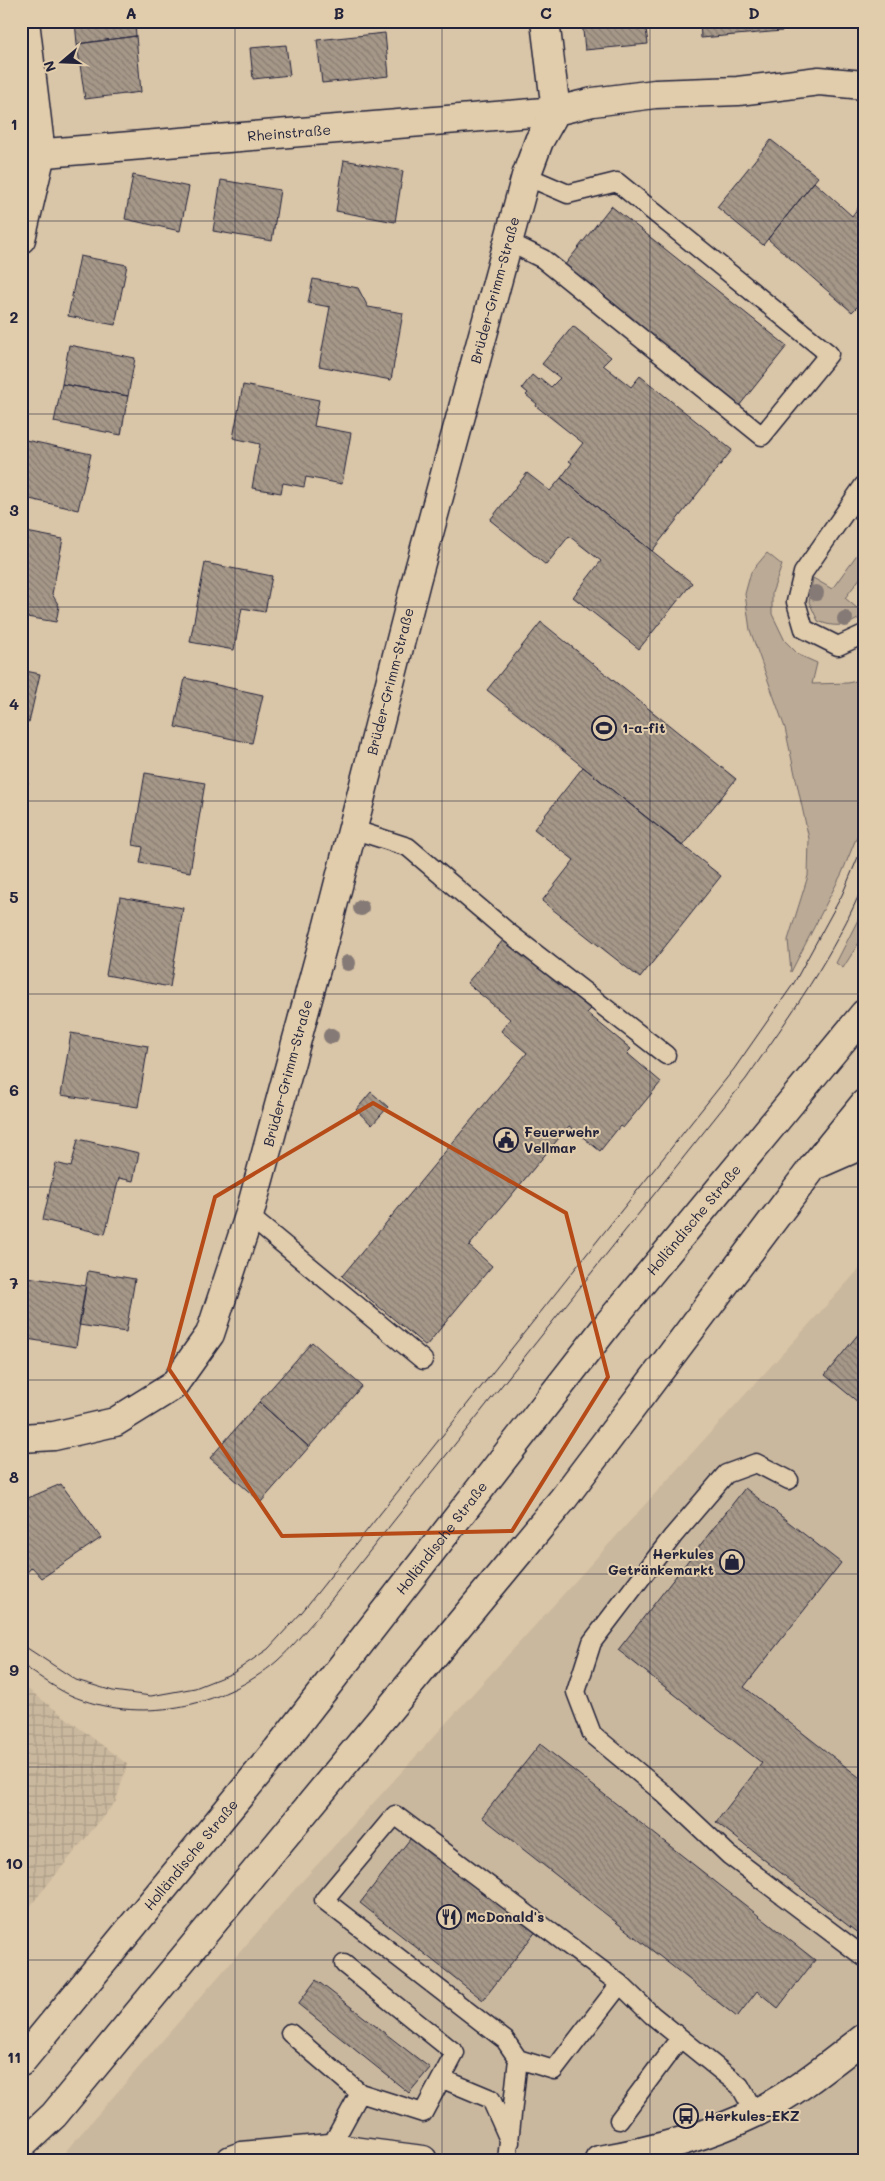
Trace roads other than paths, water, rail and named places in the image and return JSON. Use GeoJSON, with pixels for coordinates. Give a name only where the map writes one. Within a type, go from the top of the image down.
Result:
{"type":"FeatureCollection","features":[{"type":"Feature","properties":{"kind":"main road"},"geometry":{"type":"LineString","coordinates":[[21,238],[31,154],[26,21]]}},
{"type":"Feature","properties":{"kind":"main road"},"geometry":{"type":"LineString","coordinates":[[545,21],[556,111],[592,102],[655,94],[738,90],[819,82],[864,85]]}},
{"type":"Feature","properties":{"kind":"main road","name":"Rheinstraße"},"geometry":{"type":"LineString","coordinates":[[31,154],[556,111]]}},
{"type":"Feature","properties":{"kind":"main road","name":"Brüder-Grimm-Straße"},"geometry":{"type":"LineString","coordinates":[[21,1438],[54,1436],[115,1422],[173,1386],[210,1334],[249,1216],[414,590],[526,176],[539,141],[556,111]]}},
{"type":"Feature","properties":{"kind":"main road","name":"Holländische Straße"},"geometry":{"type":"LineString","coordinates":[[21,2062],[277,1750],[608,1324],[864,1014]]}},
{"type":"Feature","properties":{"kind":"main road"},"geometry":{"type":"LineString","coordinates":[[21,2146],[54,2115],[563,1500],[813,1167],[864,1104]]}},
{"type":"Feature","properties":{"kind":"main road"},"geometry":{"type":"LineString","coordinates":[[813,1167],[864,1144]]}},
{"type":"Feature","properties":{"kind":"main road"},"geometry":{"type":"LineString","coordinates":[[599,2160],[702,2136],[755,2113],[807,2082],[864,2038]]}},
{"type":"Feature","properties":{"kind":"main road"},"geometry":{"type":"LineString","coordinates":[[231,2160],[242,2156],[330,2148],[423,2160]]}},
{"type":"Feature","properties":{"kind":"lane"},"geometry":{"type":"LineString","coordinates":[[509,242],[543,259],[762,436],[829,354],[616,182],[568,194],[526,176]]}},
{"type":"Feature","properties":{"kind":"lane"},"geometry":{"type":"LineString","coordinates":[[864,485],[803,574],[796,602],[804,629],[838,646],[864,634]]}},
{"type":"Feature","properties":{"kind":"lane"},"geometry":{"type":"LineString","coordinates":[[352,829],[408,847],[509,933],[666,1056]]}},
{"type":"Feature","properties":{"kind":"lane"},"geometry":{"type":"LineString","coordinates":[[249,1216],[423,1360]]}},
{"type":"Feature","properties":{"kind":"lane"},"geometry":{"type":"LineString","coordinates":[[789,1480],[756,1463],[726,1474],[673,1536],[592,1642],[576,1692],[592,1734],[662,1792],[729,1854],[864,1957]]}},
{"type":"Feature","properties":{"kind":"lane"},"geometry":{"type":"LineString","coordinates":[[620,1984],[554,2070],[518,2059],[505,2040],[324,1900],[395,1816],[620,1984],[680,2038],[740,2086],[755,2113]]}},
{"type":"Feature","properties":{"kind":"lane"},"geometry":{"type":"LineString","coordinates":[[290,2033],[360,2093],[424,2112],[456,2053],[344,1964]]}},
{"type":"Feature","properties":{"kind":"lane"},"geometry":{"type":"LineString","coordinates":[[619,2120],[680,2038]]}},
{"type":"Feature","properties":{"kind":"lane"},"geometry":{"type":"LineString","coordinates":[[508,2152],[518,2059]]}},
{"type":"Feature","properties":{"kind":"lane"},"geometry":{"type":"LineString","coordinates":[[443,2079],[491,2099],[508,2152]]}},
{"type":"Feature","properties":{"kind":"lane"},"geometry":{"type":"LineString","coordinates":[[330,2148],[360,2093]]}},
{"type":"Feature","properties":{"kind":"tram line"},"geometry":{"type":"LineString","coordinates":[[21,1644],[76,1680],[113,1691],[151,1696],[195,1688],[233,1673],[268,1649],[302,1612],[734,1069],[794,983],[842,895],[864,843]]}},
{"type":"Feature","properties":{"kind":"tram line"},"geometry":{"type":"LineString","coordinates":[[21,1664],[70,1695],[96,1704],[123,1709],[151,1710],[178,1707],[205,1700],[231,1690],[255,1677],[277,1661],[314,1621],[746,1079],[795,1008],[825,960],[864,883]]}},
{"type":"Feature","properties":{"kind":"place","name":"1-a-fit"},"geometry":{"type":"Point","coordinates":[604,728]}},
{"type":"Feature","properties":{"kind":"place","name":"Feuerwehr Vellmar"},"geometry":{"type":"Point","coordinates":[506,1140]}},
{"type":"Feature","properties":{"kind":"place","name":"Herkules Getränkemarkt"},"geometry":{"type":"Point","coordinates":[732,1562]}},
{"type":"Feature","properties":{"kind":"place","name":"McDonald's"},"geometry":{"type":"Point","coordinates":[449,1917]}},
{"type":"Feature","properties":{"kind":"place","name":"Herkules-EKZ"},"geometry":{"type":"Point","coordinates":[686,2116]}}]}
